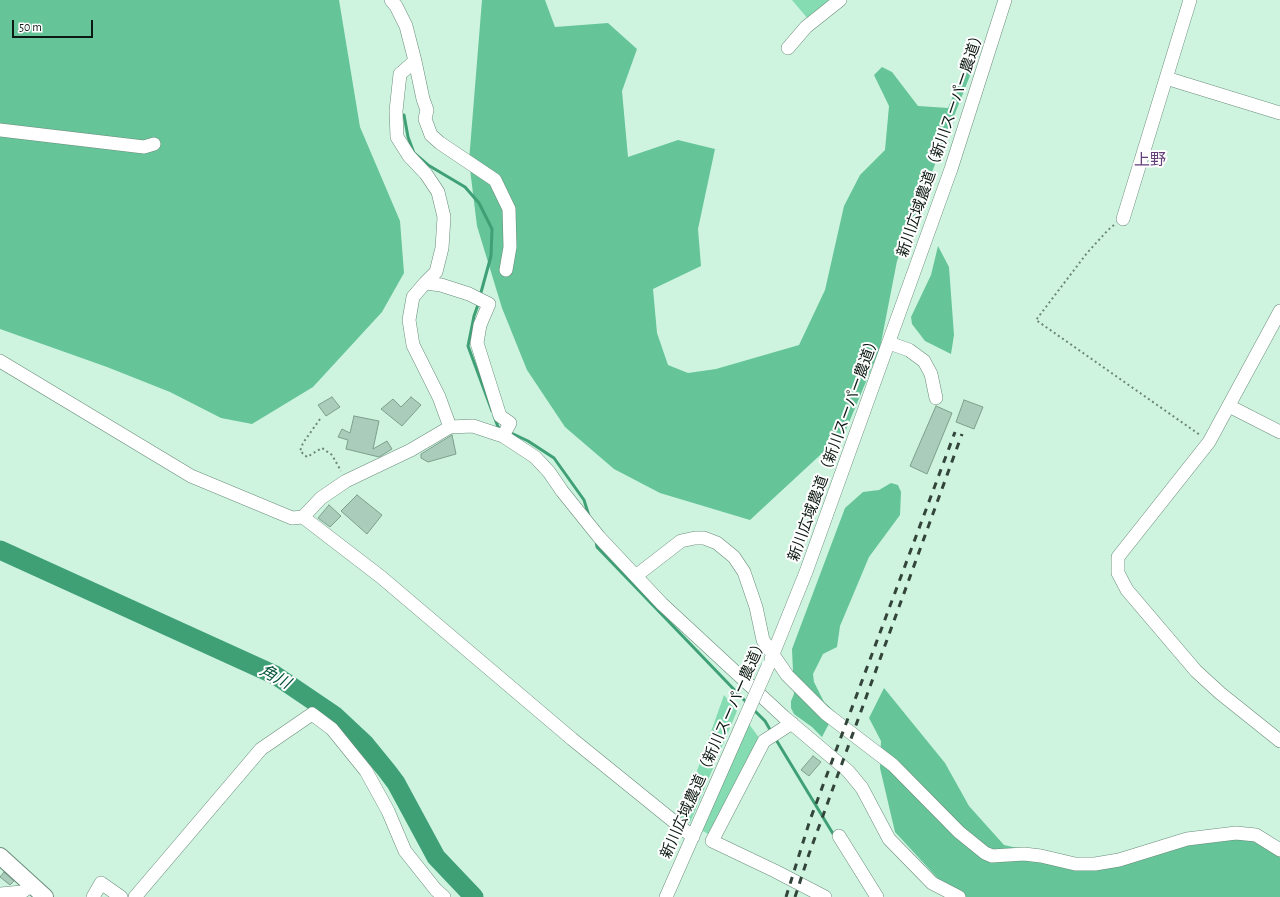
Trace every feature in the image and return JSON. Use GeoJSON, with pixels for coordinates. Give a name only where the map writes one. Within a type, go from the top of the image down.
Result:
{"type":"FeatureCollection","features":[{"type":"Feature","properties":{"kind":"main road"},"geometry":{"type":"LineString","coordinates":[[0,856],[46,897]]}},
{"type":"Feature","properties":{"kind":"street"},"geometry":{"type":"LineString","coordinates":[[391,0],[396,6],[406,26],[423,99],[427,110],[425,119],[431,134],[440,143],[495,180],[509,209],[510,247],[506,270]]}},
{"type":"Feature","properties":{"kind":"street"},"geometry":{"type":"LineString","coordinates":[[788,48],[806,27],[840,0]]}},
{"type":"Feature","properties":{"kind":"street","name":"新川広域農道（新川スーパー農道）"},"geometry":{"type":"LineString","coordinates":[[666,897],[774,655],[806,572],[951,169],[1005,0]]}},
{"type":"Feature","properties":{"kind":"street"},"geometry":{"type":"LineString","coordinates":[[1123,219],[1190,0]]}},
{"type":"Feature","properties":{"kind":"street"},"geometry":{"type":"LineString","coordinates":[[415,61],[400,74],[396,111],[397,137],[409,156],[426,174],[438,192],[444,217],[442,248],[436,272],[425,282],[413,297],[409,320],[413,345],[439,397],[450,427]]}},
{"type":"Feature","properties":{"kind":"street"},"geometry":{"type":"LineString","coordinates":[[1166,78],[1280,113]]}},
{"type":"Feature","properties":{"kind":"street"},"geometry":{"type":"LineString","coordinates":[[0,130],[144,147],[154,144]]}},
{"type":"Feature","properties":{"kind":"street"},"geometry":{"type":"LineString","coordinates":[[425,282],[441,285],[473,296],[489,304],[480,325],[477,343],[500,416],[510,423],[505,432]]}},
{"type":"Feature","properties":{"kind":"street"},"geometry":{"type":"LineString","coordinates":[[1280,311],[1209,442],[1118,557],[1118,573],[1127,590],[1196,671],[1220,693],[1280,741]]}},
{"type":"Feature","properties":{"kind":"street"},"geometry":{"type":"LineString","coordinates":[[889,343],[909,350],[924,361],[931,374],[936,398]]}},
{"type":"Feature","properties":{"kind":"street"},"geometry":{"type":"LineString","coordinates":[[0,361],[191,476],[292,518],[303,517],[321,498],[346,481],[411,450],[450,427],[473,426],[505,432],[535,457],[549,472],[599,537],[662,604],[792,723],[848,771],[862,788],[889,839],[932,883],[959,897]]}},
{"type":"Feature","properties":{"kind":"street"},"geometry":{"type":"LineString","coordinates":[[1229,406],[1280,432]]}},
{"type":"Feature","properties":{"kind":"street"},"geometry":{"type":"LineString","coordinates":[[303,517],[381,577],[572,739],[693,837]]}},
{"type":"Feature","properties":{"kind":"street"},"geometry":{"type":"LineString","coordinates":[[637,576],[681,541],[704,538],[717,543],[734,557],[744,572],[756,607],[763,640],[786,674],[811,700],[849,732],[893,765],[959,832],[985,853],[992,856],[1024,854],[1041,856],[1075,864],[1095,864],[1119,860],[1187,839],[1236,833],[1256,835],[1280,850]]}},
{"type":"Feature","properties":{"kind":"street"},"geometry":{"type":"LineString","coordinates":[[135,897],[261,749],[312,714],[332,729],[366,771],[388,811],[405,851],[436,890],[444,897]]}},
{"type":"Feature","properties":{"kind":"street"},"geometry":{"type":"LineString","coordinates":[[792,723],[764,741],[712,841],[775,871],[824,897]]}},
{"type":"Feature","properties":{"kind":"street"},"geometry":{"type":"LineString","coordinates":[[839,836],[877,897]]}},
{"type":"Feature","properties":{"kind":"street"},"geometry":{"type":"LineString","coordinates":[[92,897],[101,883],[122,897]]}},
{"type":"Feature","properties":{"kind":"street"},"geometry":{"type":"LineString","coordinates":[[0,894],[22,892],[32,885]]}},
{"type":"Feature","properties":{"kind":"path"},"geometry":{"type":"LineString","coordinates":[[1123,219],[1108,230],[1087,253],[1036,320],[1209,442]]}},
{"type":"Feature","properties":{"kind":"path"},"geometry":{"type":"LineString","coordinates":[[320,419],[303,443],[300,451],[307,457],[322,448],[332,455],[346,481]]}},
{"type":"Feature","properties":{"kind":"green space"},"geometry":{"type":"Polygon","coordinates":[[[0,0],[339,0],[360,127],[400,221],[404,273],[382,312],[313,387],[252,424],[221,418],[170,392],[107,367],[0,329],[0,0]]]}},
{"type":"Feature","properties":{"kind":"green space"},"geometry":{"type":"Polygon","coordinates":[[[482,0],[545,0],[555,27],[608,23],[637,49],[622,91],[628,157],[678,140],[715,149],[698,229],[701,266],[653,289],[657,333],[668,365],[688,373],[716,369],[799,345],[825,290],[844,206],[860,175],[885,150],[889,106],[874,75],[882,67],[892,72],[918,106],[948,108],[975,44],[982,45],[897,261],[880,348],[845,432],[750,520],[660,493],[614,469],[565,427],[527,370],[502,308],[477,226],[469,161],[482,0]]]}},
{"type":"Feature","properties":{"kind":"green space"},"geometry":{"type":"Polygon","coordinates":[[[792,0],[834,0],[808,19],[792,0]]]}},
{"type":"Feature","properties":{"kind":"green space"},"geometry":{"type":"Polygon","coordinates":[[[938,246],[949,267],[954,335],[951,354],[925,341],[912,324],[911,317],[931,275],[938,246]]]}},
{"type":"Feature","properties":{"kind":"green space"},"geometry":{"type":"Polygon","coordinates":[[[891,483],[898,485],[901,492],[900,515],[869,557],[840,626],[837,647],[823,654],[813,674],[814,682],[824,702],[835,712],[822,737],[812,727],[794,714],[791,708],[791,701],[794,694],[792,649],[845,508],[863,492],[879,490],[891,483]]]}},
{"type":"Feature","properties":{"kind":"green space"},"geometry":{"type":"Polygon","coordinates":[[[884,688],[945,763],[969,806],[1004,845],[1065,859],[1146,857],[1200,839],[1257,833],[1280,845],[1280,897],[958,897],[953,895],[895,832],[880,768],[881,741],[869,718],[884,688]]]}},
{"type":"Feature","properties":{"kind":"green space"},"geometry":{"type":"Polygon","coordinates":[[[724,695],[737,711],[690,823],[680,819],[724,695]]]}},
{"type":"Feature","properties":{"kind":"green space"},"geometry":{"type":"Polygon","coordinates":[[[749,724],[760,739],[710,835],[701,830],[749,724]]]}},
{"type":"Feature","properties":{"kind":"building"},"geometry":{"type":"Polygon","coordinates":[[[332,397],[340,407],[326,416],[318,405],[332,397]]]}},
{"type":"Feature","properties":{"kind":"building"},"geometry":{"type":"Polygon","coordinates":[[[411,397],[421,405],[402,426],[381,409],[393,399],[401,407],[411,397]]]}},
{"type":"Feature","properties":{"kind":"building"},"geometry":{"type":"Polygon","coordinates":[[[964,400],[983,407],[974,429],[956,422],[964,400]]]}},
{"type":"Feature","properties":{"kind":"building"},"geometry":{"type":"Polygon","coordinates":[[[936,406],[952,413],[927,474],[910,466],[936,406]]]}},
{"type":"Feature","properties":{"kind":"building"},"geometry":{"type":"Polygon","coordinates":[[[354,416],[379,421],[373,449],[387,441],[392,449],[379,457],[346,449],[348,440],[338,437],[342,429],[350,433],[354,416]]]}},
{"type":"Feature","properties":{"kind":"building"},"geometry":{"type":"Polygon","coordinates":[[[452,435],[456,454],[428,462],[421,458],[421,454],[452,435]]]}},
{"type":"Feature","properties":{"kind":"building"},"geometry":{"type":"Polygon","coordinates":[[[357,495],[382,515],[367,534],[341,511],[357,495]]]}},
{"type":"Feature","properties":{"kind":"building"},"geometry":{"type":"Polygon","coordinates":[[[329,505],[341,516],[330,527],[318,518],[329,505]]]}},
{"type":"Feature","properties":{"kind":"building"},"geometry":{"type":"Polygon","coordinates":[[[813,756],[821,762],[809,776],[801,770],[813,756]]]}},
{"type":"Feature","properties":{"kind":"building"},"geometry":{"type":"Polygon","coordinates":[[[4,872],[14,881],[10,885],[0,877],[4,872]]]}},
{"type":"Feature","properties":{"kind":"waterway"},"geometry":{"type":"LineString","coordinates":[[404,115],[408,137],[414,153],[428,165],[465,187],[479,203],[492,229],[491,256],[480,296]]}},
{"type":"Feature","properties":{"kind":"waterway"},"geometry":{"type":"LineString","coordinates":[[479,302],[474,316],[468,346],[492,411]]}},
{"type":"Feature","properties":{"kind":"waterway"},"geometry":{"type":"LineString","coordinates":[[494,416],[498,427],[502,429]]}},
{"type":"Feature","properties":{"kind":"waterway"},"geometry":{"type":"LineString","coordinates":[[509,432],[528,441],[554,458],[584,500],[589,516]]}},
{"type":"Feature","properties":{"kind":"waterway"},"geometry":{"type":"LineString","coordinates":[[596,541],[597,547],[748,704]]}},
{"type":"Feature","properties":{"kind":"waterway","name":"角川"},"geometry":{"type":"LineString","coordinates":[[0,550],[275,675],[334,715],[365,744],[387,771],[396,783],[436,857],[474,897]]}},
{"type":"Feature","properties":{"kind":"waterway"},"geometry":{"type":"LineString","coordinates":[[753,709],[765,721],[772,733]]}},
{"type":"Feature","properties":{"kind":"waterway"},"geometry":{"type":"LineString","coordinates":[[775,738],[835,837]]}},
{"type":"Feature","properties":{"kind":"railway"},"geometry":{"type":"LineString","coordinates":[[786,897],[810,820],[955,432]]}},
{"type":"Feature","properties":{"kind":"railway"},"geometry":{"type":"LineString","coordinates":[[795,897],[809,854],[962,434]]}},
{"type":"Feature","properties":{"kind":"district","name":"上野"},"geometry":{"type":"Point","coordinates":[1150,160]}}]}
